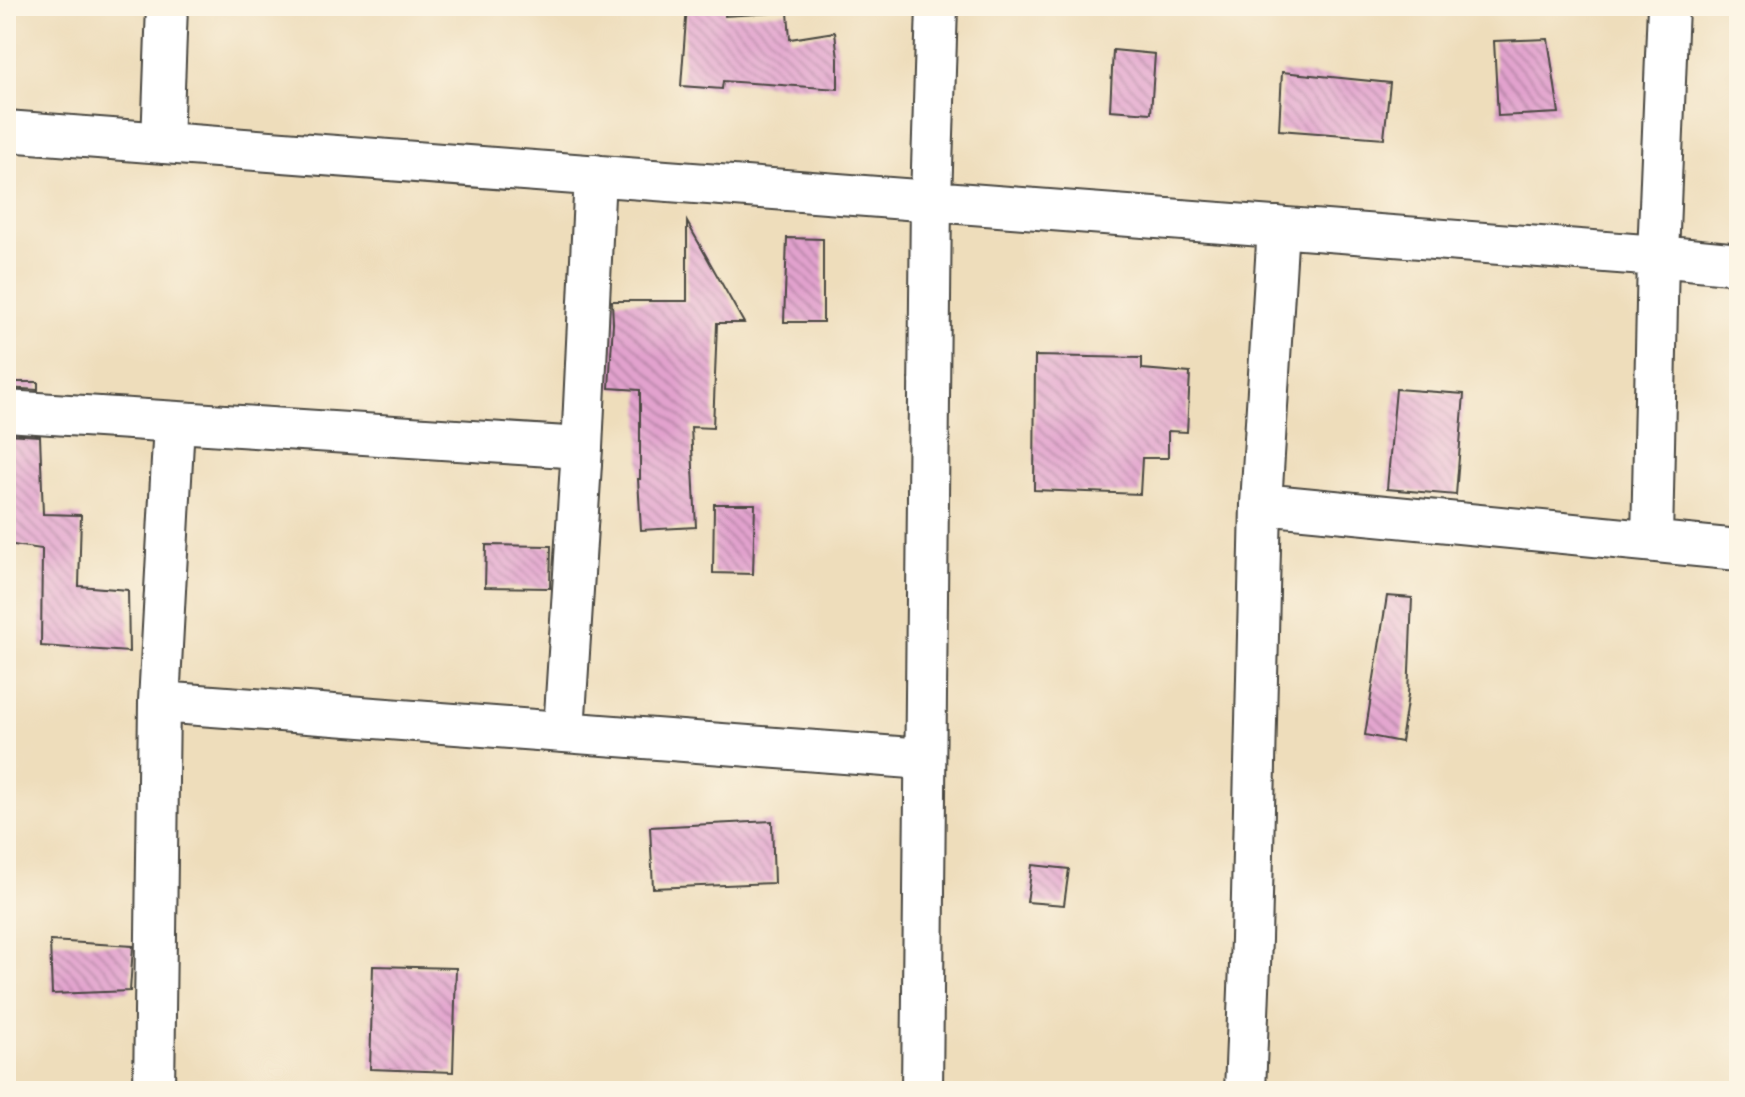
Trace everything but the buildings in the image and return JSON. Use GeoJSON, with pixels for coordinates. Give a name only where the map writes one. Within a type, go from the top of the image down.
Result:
{"type":"FeatureCollection","features":[{"type":"Feature","properties":{"kind":"street"},"geometry":{"type":"LineString","coordinates":[[162,143],[167,6]]}},
{"type":"Feature","properties":{"kind":"street"},"geometry":{"type":"LineString","coordinates":[[922,1091],[931,200],[937,6]]}},
{"type":"Feature","properties":{"kind":"street"},"geometry":{"type":"LineString","coordinates":[[1652,540],[1658,256],[1668,6]]}},
{"type":"Feature","properties":{"kind":"street"},"geometry":{"type":"LineString","coordinates":[[6,131],[1739,264]]}},
{"type":"Feature","properties":{"kind":"street"},"geometry":{"type":"LineString","coordinates":[[564,731],[595,175]]}},
{"type":"Feature","properties":{"kind":"street"},"geometry":{"type":"LineString","coordinates":[[1245,1091],[1261,504],[1278,227]]}},
{"type":"Feature","properties":{"kind":"street"},"geometry":{"type":"LineString","coordinates":[[6,411],[582,448]]}},
{"type":"Feature","properties":{"kind":"street"},"geometry":{"type":"LineString","coordinates":[[154,1091],[159,702],[174,423]]}},
{"type":"Feature","properties":{"kind":"street"},"geometry":{"type":"LineString","coordinates":[[1261,504],[1739,550]]}},
{"type":"Feature","properties":{"kind":"street"},"geometry":{"type":"LineString","coordinates":[[159,702],[925,759]]}}]}
